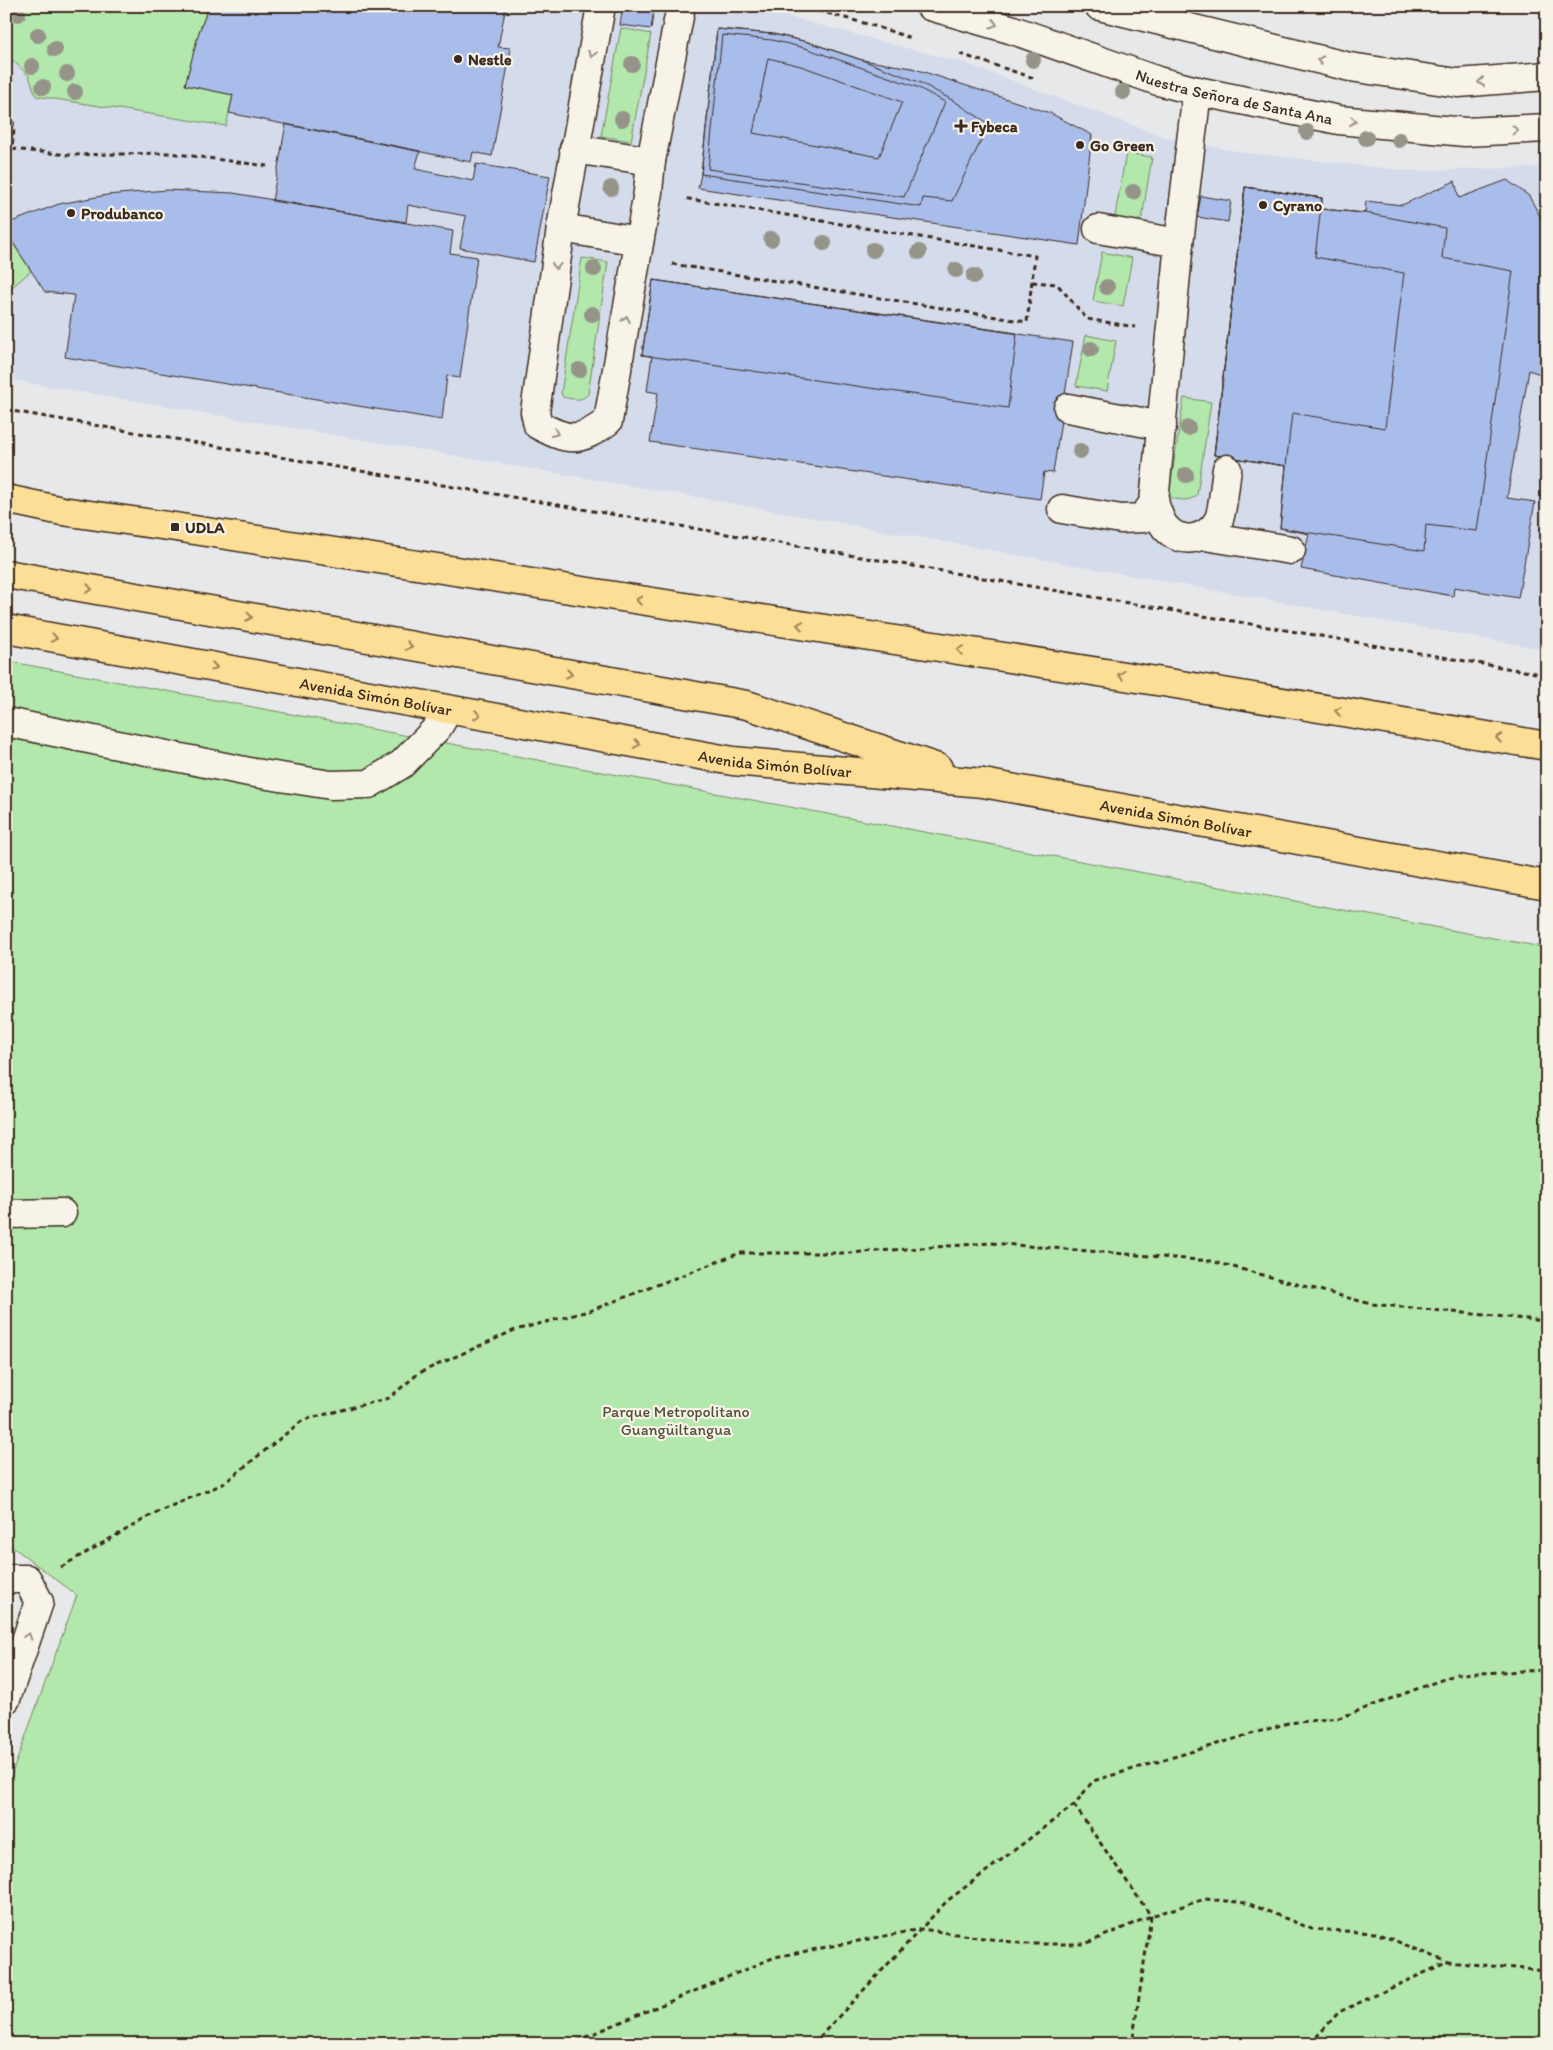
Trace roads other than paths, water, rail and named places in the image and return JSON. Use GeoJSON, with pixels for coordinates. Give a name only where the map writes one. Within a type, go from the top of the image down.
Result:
{"type":"FeatureCollection","features":[{"type":"Feature","properties":{"kind":"highway"},"geometry":{"type":"LineString","coordinates":[[6,499],[62,511],[1159,681],[1547,746]]}},
{"type":"Feature","properties":{"kind":"highway"},"geometry":{"type":"LineString","coordinates":[[6,574],[746,706],[983,783]]}},
{"type":"Feature","properties":{"kind":"highway","name":"Avenida Simón Bolívar"},"geometry":{"type":"LineString","coordinates":[[6,629],[733,761],[983,783],[1547,885]]}},
{"type":"Feature","properties":{"kind":"street"},"geometry":{"type":"LineString","coordinates":[[601,6],[574,149],[534,412],[538,425],[561,437],[578,437],[593,433],[608,421],[648,192],[651,161],[681,6]]}},
{"type":"Feature","properties":{"kind":"street","name":"Nuestra Señora de Santa Ana"},"geometry":{"type":"LineString","coordinates":[[930,6],[1010,29],[1158,81],[1197,92],[1339,120],[1465,132],[1547,128]]}},
{"type":"Feature","properties":{"kind":"street"},"geometry":{"type":"LineString","coordinates":[[1099,6],[1350,67],[1458,83],[1547,76]]}},
{"type":"Feature","properties":{"kind":"street"},"geometry":{"type":"LineString","coordinates":[[1062,509],[1121,519],[1143,518],[1154,502],[1179,244],[1197,92]]}},
{"type":"Feature","properties":{"kind":"street"},"geometry":{"type":"LineString","coordinates":[[574,149],[651,161]]}},
{"type":"Feature","properties":{"kind":"street"},"geometry":{"type":"LineString","coordinates":[[561,228],[638,250]]}},
{"type":"Feature","properties":{"kind":"street"},"geometry":{"type":"LineString","coordinates":[[1098,229],[1179,244]]}},
{"type":"Feature","properties":{"kind":"street"},"geometry":{"type":"LineString","coordinates":[[1068,408],[1162,426]]}},
{"type":"Feature","properties":{"kind":"street"},"geometry":{"type":"LineString","coordinates":[[1205,536],[1219,518],[1227,469]]}},
{"type":"Feature","properties":{"kind":"street"},"geometry":{"type":"LineString","coordinates":[[1154,502],[1164,526],[1175,536],[1194,538],[1205,536],[1291,550]]}},
{"type":"Feature","properties":{"kind":"street"},"geometry":{"type":"LineString","coordinates":[[6,722],[267,775],[331,785],[369,784],[402,764],[438,727],[448,710]]}},
{"type":"Feature","properties":{"kind":"street"},"geometry":{"type":"LineString","coordinates":[[6,1214],[62,1213]]}},
{"type":"Feature","properties":{"kind":"street"},"geometry":{"type":"LineString","coordinates":[[6,1579],[27,1579],[39,1602],[6,1699]]}},
{"type":"Feature","properties":{"kind":"place","name":"Nestle"},"geometry":{"type":"Point","coordinates":[458,59]}},
{"type":"Feature","properties":{"kind":"place","name":"Fybeca"},"geometry":{"type":"Point","coordinates":[961,126]}},
{"type":"Feature","properties":{"kind":"place","name":"Go Green"},"geometry":{"type":"Point","coordinates":[1080,145]}},
{"type":"Feature","properties":{"kind":"place","name":"Cyrano"},"geometry":{"type":"Point","coordinates":[1263,205]}},
{"type":"Feature","properties":{"kind":"place","name":"Produbanco"},"geometry":{"type":"Point","coordinates":[71,213]}},
{"type":"Feature","properties":{"kind":"place","name":"UDLA"},"geometry":{"type":"Point","coordinates":[175,527]}},
{"type":"Feature","properties":{"kind":"park label","name":"Parque Metropolitano Guangüiltangua"},"geometry":{"type":"Point","coordinates":[676,1420]}}]}
